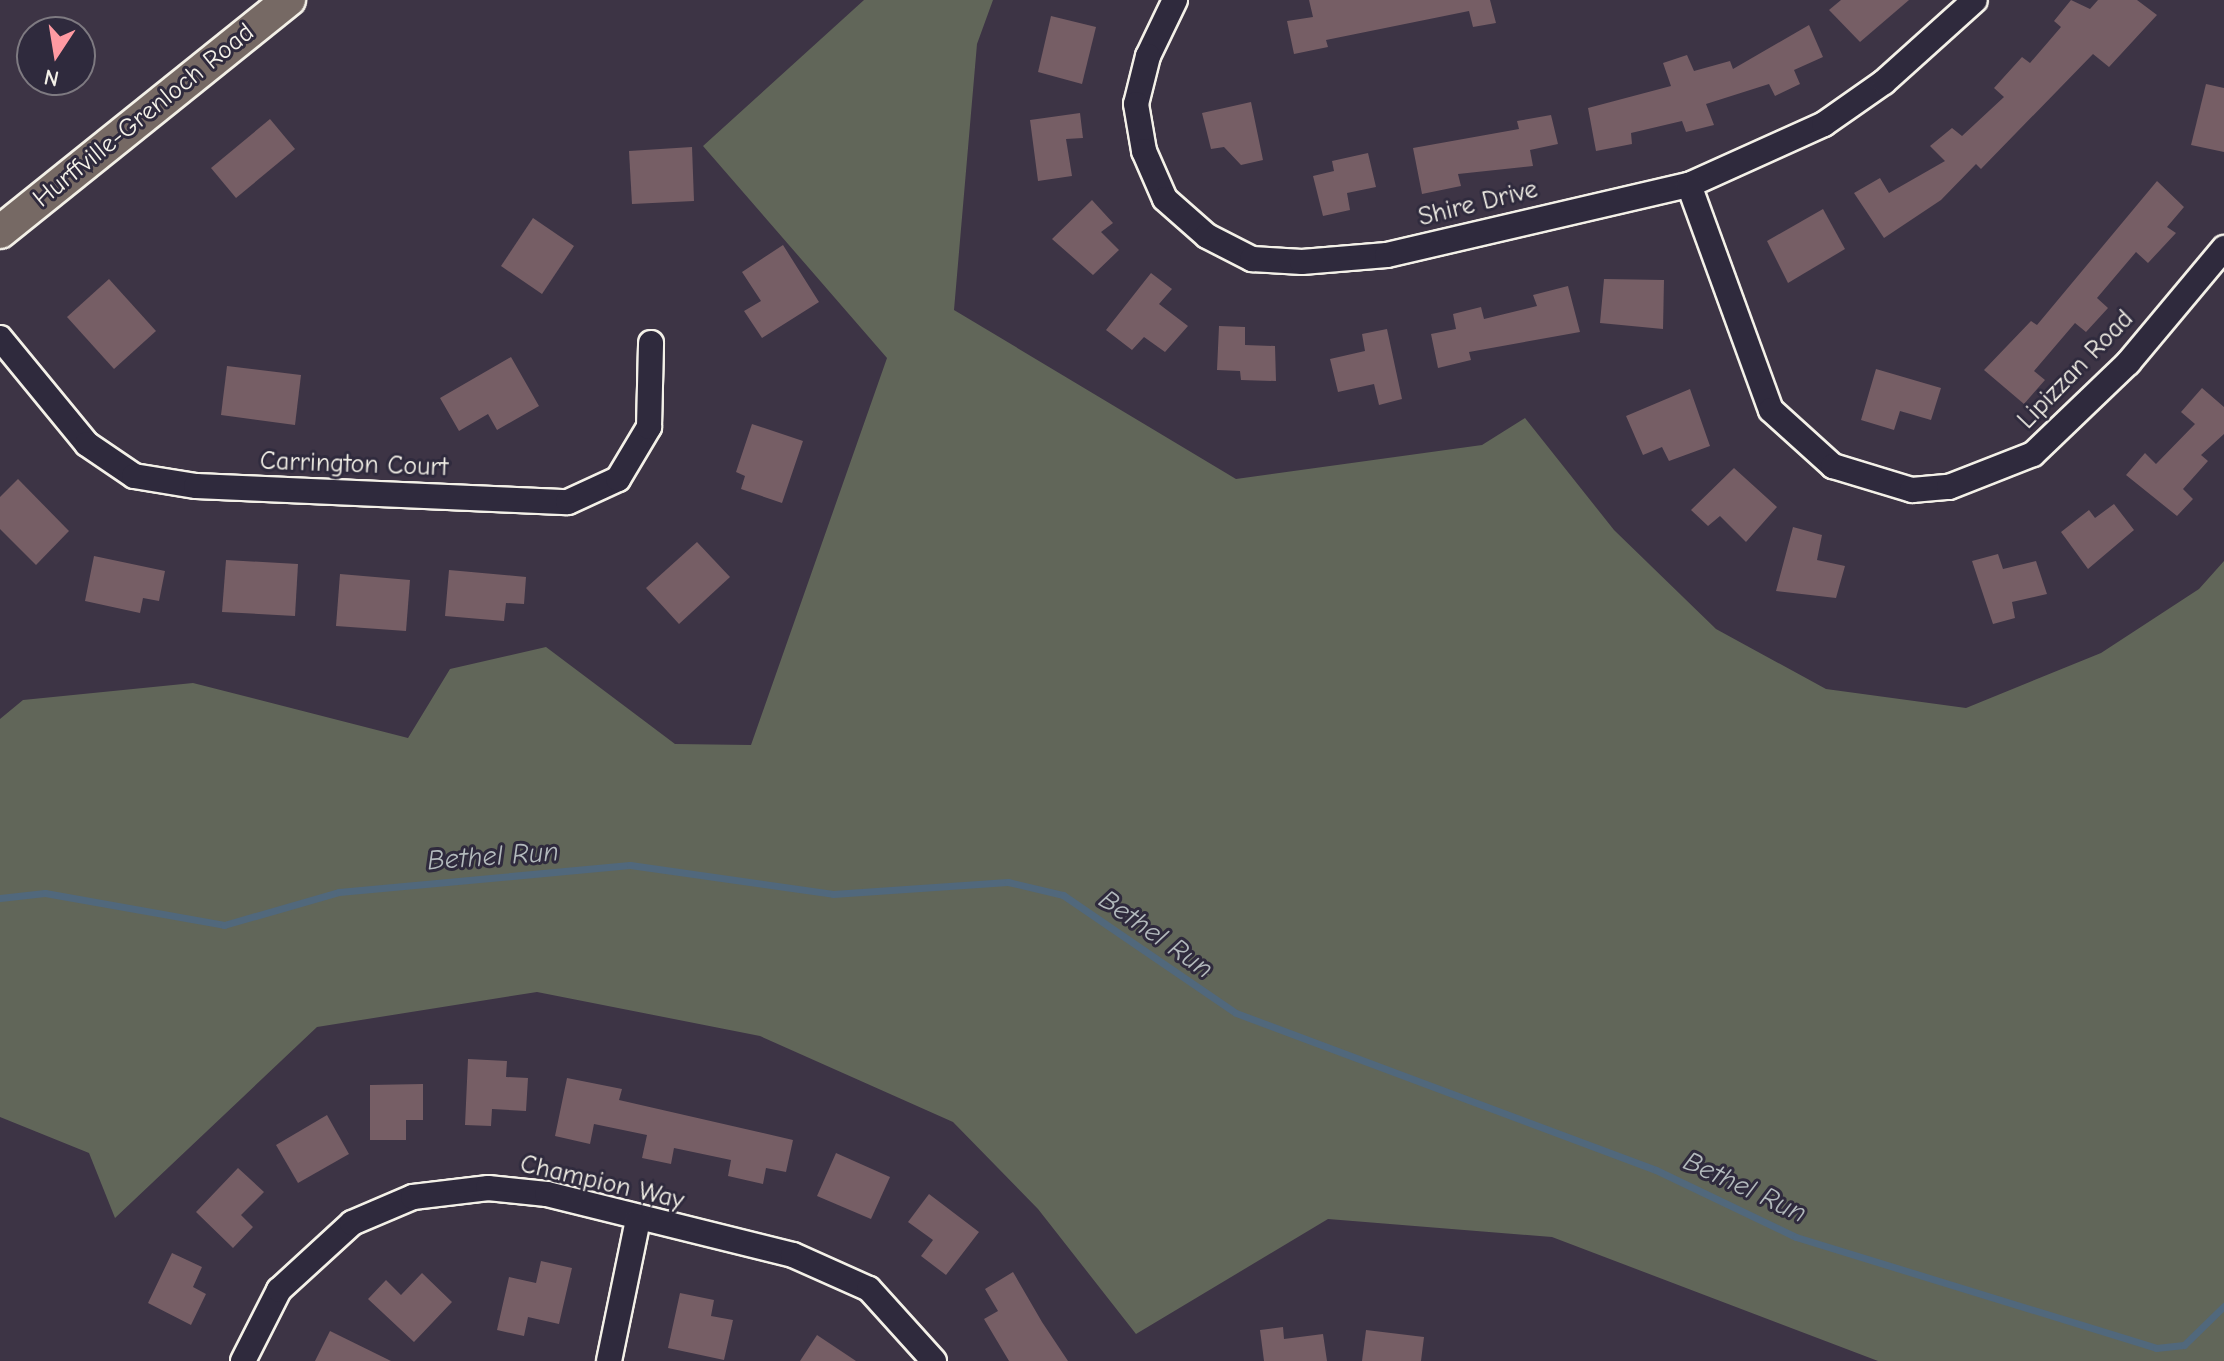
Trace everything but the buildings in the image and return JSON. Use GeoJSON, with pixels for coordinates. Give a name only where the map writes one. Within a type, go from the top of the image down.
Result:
{"type":"FeatureCollection","features":[{"type":"Feature","properties":{"kind":"main road","name":"Hurffville-Grenloch Road"},"geometry":{"type":"LineString","coordinates":[[0,232],[289,0]]}},
{"type":"Feature","properties":{"kind":"street","name":"Shire Drive"},"geometry":{"type":"LineString","coordinates":[[1175,0],[1148,56],[1136,104],[1144,151],[1165,199],[1207,236],[1252,259],[1387,255],[1689,185],[1824,124],[1975,0]]}},
{"type":"Feature","properties":{"kind":"street","name":"Lipizzan Road"},"geometry":{"type":"LineString","coordinates":[[1689,185],[1771,410],[1833,466],[1912,490],[1964,482],[2033,454],[2128,363],[2224,248]]}},
{"type":"Feature","properties":{"kind":"street","name":"Carrington Court"},"geometry":{"type":"LineString","coordinates":[[0,338],[87,444],[134,476],[196,486],[568,502],[618,479],[649,427],[651,343]]}},
{"type":"Feature","properties":{"kind":"street","name":"Champion Way"},"geometry":{"type":"LineString","coordinates":[[243,1361],[263,1315],[303,1263],[382,1208],[450,1190],[520,1189],[638,1220],[793,1255],[849,1278],[888,1306],[934,1361]]}},
{"type":"Feature","properties":{"kind":"street"},"geometry":{"type":"LineString","coordinates":[[609,1361],[638,1220]]}},
{"type":"Feature","properties":{"kind":"green space"},"geometry":{"type":"Polygon","coordinates":[[[864,0],[993,0],[977,44],[954,310],[1236,479],[1482,445],[1525,418],[1614,530],[1716,629],[1826,689],[1966,708],[2101,653],[2199,589],[2224,561],[2224,1361],[1878,1361],[1552,1237],[1328,1219],[1136,1334],[1038,1209],[953,1122],[760,1036],[537,992],[317,1027],[115,1218],[89,1153],[0,1117],[0,719],[23,700],[193,683],[408,738],[450,669],[546,647],[675,744],[751,745],[887,358],[703,146],[864,0]]]}},
{"type":"Feature","properties":{"kind":"waterway","name":"Bethel Run"},"geometry":{"type":"LineString","coordinates":[[0,898],[45,893],[224,925],[339,892],[630,865],[833,894],[1008,882],[1063,895],[1236,1013],[1656,1170],[1796,1237],[2156,1348],[2184,1345],[2224,1306]]}}]}
